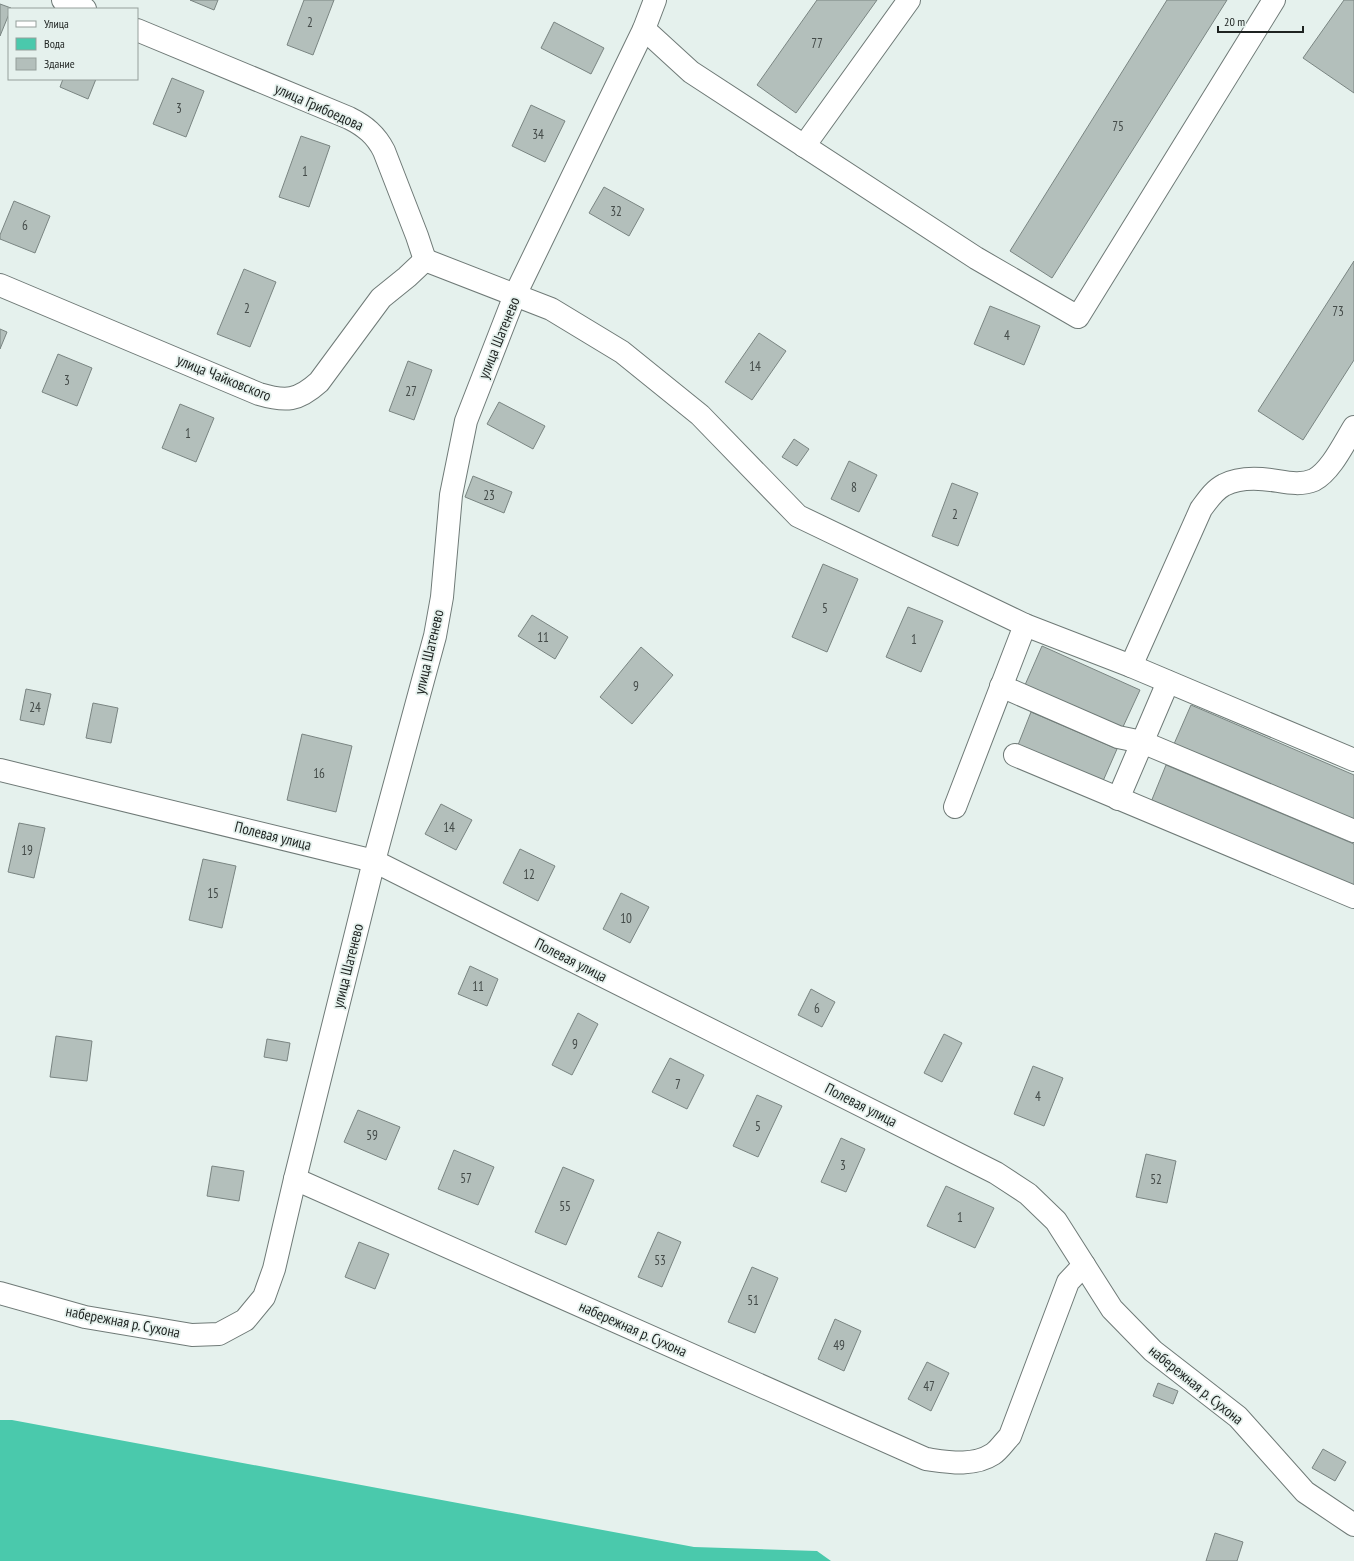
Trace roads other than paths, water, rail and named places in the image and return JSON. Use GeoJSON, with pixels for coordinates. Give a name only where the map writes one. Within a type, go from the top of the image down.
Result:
{"type":"FeatureCollection","features":[{"type":"Feature","properties":{"kind":"street"},"geometry":{"type":"LineString","coordinates":[[63,0],[83,8]]}},
{"type":"Feature","properties":{"kind":"street","name":"улица Шатенево"},"geometry":{"type":"LineString","coordinates":[[245,1320],[264,1298],[274,1269],[374,861],[435,636],[442,597],[451,495],[466,421],[515,295],[644,29],[655,0]]}},
{"type":"Feature","properties":{"kind":"street"},"geometry":{"type":"LineString","coordinates":[[804,146],[909,0]]}},
{"type":"Feature","properties":{"kind":"street"},"geometry":{"type":"LineString","coordinates":[[644,29],[691,72],[976,258],[1078,317],[1274,0]]}},
{"type":"Feature","properties":{"kind":"street","name":"улица Грибоедова"},"geometry":{"type":"LineString","coordinates":[[138,30],[360,123],[378,140],[384,151],[418,236],[425,260]]}},
{"type":"Feature","properties":{"kind":"street"},"geometry":{"type":"LineString","coordinates":[[425,260],[551,309],[622,352],[700,415],[798,516],[1025,625],[1131,666],[1354,760]]}},
{"type":"Feature","properties":{"kind":"street","name":"улица Чайковского"},"geometry":{"type":"LineString","coordinates":[[0,285],[259,394],[277,399],[293,398],[307,393],[319,382],[381,298],[425,260]]}},
{"type":"Feature","properties":{"kind":"street"},"geometry":{"type":"LineString","coordinates":[[1131,666],[1201,509],[1210,496],[1224,485],[1243,479],[1266,479],[1296,484],[1314,480],[1328,468],[1354,427]]}},
{"type":"Feature","properties":{"kind":"street"},"geometry":{"type":"LineString","coordinates":[[955,807],[1025,625]]}},
{"type":"Feature","properties":{"kind":"street"},"geometry":{"type":"LineString","coordinates":[[1118,799],[1168,682]]}},
{"type":"Feature","properties":{"kind":"street"},"geometry":{"type":"LineString","coordinates":[[1001,686],[1118,737],[1142,742],[1354,831]]}},
{"type":"Feature","properties":{"kind":"street"},"geometry":{"type":"LineString","coordinates":[[1015,755],[1354,897]]}},
{"type":"Feature","properties":{"kind":"street","name":"Полевая улица"},"geometry":{"type":"LineString","coordinates":[[0,770],[374,861],[996,1173],[1028,1194],[1056,1220],[1084,1265]]}},
{"type":"Feature","properties":{"kind":"street","name":"набережная р. Сухона"},"geometry":{"type":"LineString","coordinates":[[295,1179],[926,1459],[952,1463],[975,1462],[994,1454],[1010,1436],[1068,1282],[1084,1265],[1112,1308],[1153,1351],[1238,1417],[1305,1492],[1354,1525]]}},
{"type":"Feature","properties":{"kind":"street","name":"набережная р. Сухона"},"geometry":{"type":"LineString","coordinates":[[0,1293],[85,1317],[192,1335],[219,1334],[245,1320]]}},
{"type":"Feature","properties":{"kind":"water"},"geometry":{"type":"Polygon","coordinates":[[[0,1420],[12,1420],[694,1547],[817,1551],[831,1561],[0,1561],[0,1420]]]}}]}
